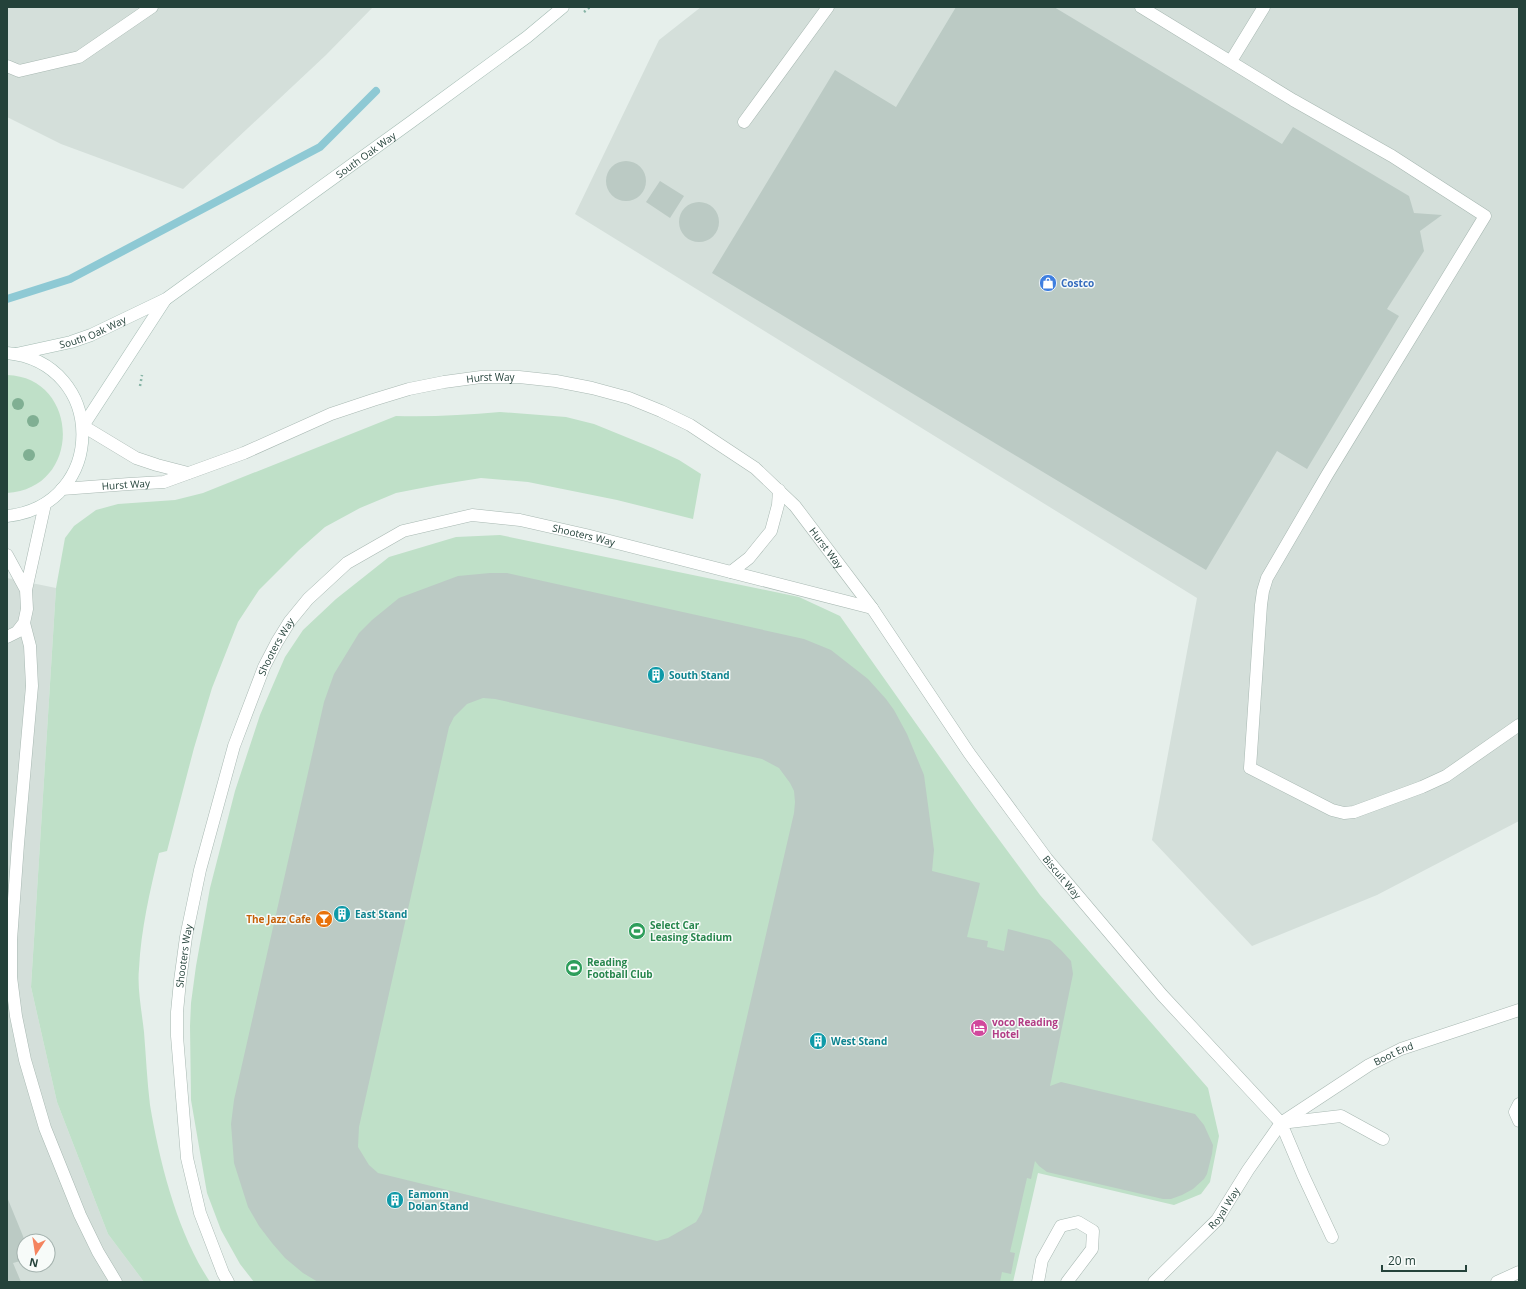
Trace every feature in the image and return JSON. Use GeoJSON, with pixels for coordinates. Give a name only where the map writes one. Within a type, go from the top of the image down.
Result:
{"type":"FeatureCollection","features":[{"type":"Feature","properties":{"kind":"street"},"geometry":{"type":"LineString","coordinates":[[7,66],[19,71],[79,57],[152,7]]}},
{"type":"Feature","properties":{"kind":"street","name":"South Oak Way"},"geometry":{"type":"LineString","coordinates":[[12,354],[71,342],[91,336],[166,299],[527,37],[563,7]]}},
{"type":"Feature","properties":{"kind":"street"},"geometry":{"type":"LineString","coordinates":[[744,122],[828,7]]}},
{"type":"Feature","properties":{"kind":"street"},"geometry":{"type":"LineString","coordinates":[[1141,7],[1231,61],[1292,100],[1392,156],[1485,216],[1327,475],[1267,578],[1261,605],[1250,768],[1332,810],[1344,813],[1354,812],[1446,776],[1519,725]]}},
{"type":"Feature","properties":{"kind":"street"},"geometry":{"type":"LineString","coordinates":[[1231,61],[1264,7]]}},
{"type":"Feature","properties":{"kind":"street","name":"South Oak Way"},"geometry":{"type":"LineString","coordinates":[[83,426],[166,299]]}},
{"type":"Feature","properties":{"kind":"street"},"geometry":{"type":"LineString","coordinates":[[7,516],[32,510],[45,504],[62,489],[72,476],[79,460],[83,444],[83,426],[80,412],[75,398],[66,385],[44,365],[31,358],[12,354]]}},
{"type":"Feature","properties":{"kind":"street","name":"Hurst Way"},"geometry":{"type":"LineString","coordinates":[[62,489],[164,482],[244,453],[331,414],[409,389],[481,377],[519,377],[556,381],[592,388],[629,398],[661,410],[690,425],[755,468],[780,490],[795,506],[872,608]]}},
{"type":"Feature","properties":{"kind":"street","name":"Hurst Way"},"geometry":{"type":"LineString","coordinates":[[83,426],[136,458],[188,473]]}},
{"type":"Feature","properties":{"kind":"street"},"geometry":{"type":"LineString","coordinates":[[731,572],[748,558],[770,531],[778,504],[780,490]]}},
{"type":"Feature","properties":{"kind":"street"},"geometry":{"type":"LineString","coordinates":[[7,637],[17,632],[24,623],[27,609],[26,590],[45,504]]}},
{"type":"Feature","properties":{"kind":"street","name":"Shooters Way"},"geometry":{"type":"LineString","coordinates":[[228,1282],[223,1273],[200,1213],[187,1158],[177,1036],[177,1012],[180,981],[186,937],[200,870],[234,746],[264,667],[290,621],[308,599],[347,563],[404,531],[472,515],[520,520],[872,608]]}},
{"type":"Feature","properties":{"kind":"street"},"geometry":{"type":"LineString","coordinates":[[7,555],[26,590]]}},
{"type":"Feature","properties":{"kind":"street","name":"Biscuit Way"},"geometry":{"type":"LineString","coordinates":[[872,608],[969,753],[1047,859],[1162,996],[1281,1123]]}},
{"type":"Feature","properties":{"kind":"street"},"geometry":{"type":"LineString","coordinates":[[24,623],[30,646],[32,686],[11,940],[11,977],[16,1016],[25,1060],[46,1128],[80,1215],[98,1252],[116,1282]]}},
{"type":"Feature","properties":{"kind":"street","name":"Boot End"},"geometry":{"type":"LineString","coordinates":[[1281,1123],[1369,1065],[1401,1049],[1519,1010]]}},
{"type":"Feature","properties":{"kind":"street"},"geometry":{"type":"LineString","coordinates":[[1519,1104],[1515,1112],[1519,1121]]}},
{"type":"Feature","properties":{"kind":"street"},"geometry":{"type":"LineString","coordinates":[[1332,1237],[1281,1123],[1341,1116],[1383,1139]]}},
{"type":"Feature","properties":{"kind":"street","name":"Royal Way"},"geometry":{"type":"LineString","coordinates":[[1154,1282],[1217,1220],[1248,1170],[1281,1123]]}},
{"type":"Feature","properties":{"kind":"street"},"geometry":{"type":"LineString","coordinates":[[1038,1282],[1042,1260],[1062,1226],[1078,1222],[1093,1231],[1092,1249],[1067,1282]]}},
{"type":"Feature","properties":{"kind":"street"},"geometry":{"type":"LineString","coordinates":[[1497,1282],[1519,1272]]}},
{"type":"Feature","properties":{"kind":"shaded area"},"geometry":{"type":"Polygon","coordinates":[[[7,7],[373,7],[326,55],[183,189],[61,144],[7,117],[7,7]]]}},
{"type":"Feature","properties":{"kind":"shaded area"},"geometry":{"type":"Polygon","coordinates":[[[701,7],[1519,7],[1519,821],[1377,895],[1252,946],[1152,840],[1197,598],[575,214],[659,40],[701,7]]]}},
{"type":"Feature","properties":{"kind":"shaded area"},"geometry":{"type":"Polygon","coordinates":[[[7,578],[56,588],[31,987],[57,1102],[108,1234],[144,1282],[7,1282],[7,578]]]}},
{"type":"Feature","properties":{"kind":"green space"},"geometry":{"type":"Polygon","coordinates":[[[7,375],[31,380],[48,394],[59,412],[63,433],[60,454],[49,473],[32,487],[7,493],[7,375]]]}},
{"type":"Feature","properties":{"kind":"green space"},"geometry":{"type":"Polygon","coordinates":[[[500,412],[566,417],[594,424],[679,460],[701,474],[693,519],[617,500],[528,482],[481,478],[437,485],[396,493],[360,508],[325,527],[299,550],[259,590],[238,622],[212,688],[194,748],[167,851],[159,853],[149,896],[140,954],[139,992],[149,1096],[159,1151],[171,1197],[179,1220],[198,1262],[210,1282],[144,1282],[108,1234],[57,1102],[31,987],[56,588],[65,538],[74,526],[96,510],[118,504],[175,500],[203,493],[396,416],[448,416],[500,412]]]}},
{"type":"Feature","properties":{"kind":"green space","name":"Select Car Leasing Stadium"},"geometry":{"type":"Polygon","coordinates":[[[500,535],[799,597],[840,616],[975,807],[1040,895],[1208,1088],[1219,1136],[1210,1182],[1201,1194],[1174,1205],[1038,1173],[1013,1282],[254,1282],[240,1264],[221,1230],[207,1193],[191,1100],[190,1026],[191,1003],[196,966],[210,888],[235,791],[260,715],[285,657],[303,630],[336,599],[389,557],[456,537],[500,535]]]}},
{"type":"Feature","properties":{"kind":"building","name":"Costco"},"geometry":{"type":"Polygon","coordinates":[[[956,7],[1054,7],[1282,144],[1293,127],[1409,196],[1414,213],[1442,215],[1420,231],[1424,251],[1387,309],[1399,316],[1307,469],[1277,451],[1206,570],[712,273],[835,70],[896,107],[956,7]]]}},
{"type":"Feature","properties":{"kind":"building"},"geometry":{"type":"Polygon","coordinates":[[[626,161],[640,167],[646,181],[640,195],[626,201],[612,195],[606,181],[612,167],[626,161]]]}},
{"type":"Feature","properties":{"kind":"building"},"geometry":{"type":"Polygon","coordinates":[[[660,181],[684,196],[670,218],[646,202],[660,181]]]}},
{"type":"Feature","properties":{"kind":"building"},"geometry":{"type":"Polygon","coordinates":[[[699,202],[707,204],[713,208],[717,214],[719,222],[717,230],[713,236],[707,240],[699,242],[691,240],[685,236],[681,230],[679,222],[681,214],[685,208],[691,204],[699,202]]]}},
{"type":"Feature","properties":{"kind":"building"},"geometry":{"type":"Polygon","coordinates":[[[507,573],[804,639],[831,650],[868,679],[894,710],[907,734],[924,775],[934,850],[932,871],[980,883],[967,937],[988,941],[987,947],[1004,951],[1008,929],[1050,940],[1071,961],[1073,974],[1050,1086],[1061,1082],[1195,1114],[1204,1125],[1213,1145],[1207,1174],[1204,1179],[1193,1189],[1182,1195],[1171,1199],[1163,1199],[1047,1172],[1035,1161],[1031,1179],[1027,1178],[1010,1252],[1015,1253],[1011,1274],[1002,1272],[1000,1282],[934,1282],[934,1280],[933,1282],[318,1282],[303,1273],[285,1258],[272,1243],[259,1226],[248,1207],[234,1163],[231,1124],[234,1100],[324,702],[334,674],[359,633],[372,620],[399,598],[458,576],[507,573]],[[483,698],[467,704],[454,717],[449,727],[359,1127],[358,1147],[369,1165],[378,1173],[657,1241],[668,1238],[696,1222],[702,1212],[794,813],[794,791],[779,768],[762,759],[495,699],[483,698]]]}},
{"type":"Feature","properties":{"kind":"building"},"geometry":{"type":"Polygon","coordinates":[[[7,1197],[22,1233],[16,1233],[16,1262],[13,1263],[21,1282],[7,1282],[7,1197]]]}},
{"type":"Feature","properties":{"kind":"waterway"},"geometry":{"type":"LineString","coordinates":[[7,299],[70,279],[320,147],[376,91]]}},
{"type":"Feature","properties":{"kind":"place","name":"Costco"},"geometry":{"type":"Point","coordinates":[1048,283]}},
{"type":"Feature","properties":{"kind":"place","name":"South Stand"},"geometry":{"type":"Point","coordinates":[656,675]}},
{"type":"Feature","properties":{"kind":"place","name":"East Stand"},"geometry":{"type":"Point","coordinates":[342,914]}},
{"type":"Feature","properties":{"kind":"place","name":"The Jazz Cafe"},"geometry":{"type":"Point","coordinates":[324,919]}},
{"type":"Feature","properties":{"kind":"place","name":"Select Car Leasing Stadium"},"geometry":{"type":"Point","coordinates":[637,931]}},
{"type":"Feature","properties":{"kind":"place","name":"Reading Football Club"},"geometry":{"type":"Point","coordinates":[574,968]}},
{"type":"Feature","properties":{"kind":"place","name":"voco Reading Hotel"},"geometry":{"type":"Point","coordinates":[979,1028]}},
{"type":"Feature","properties":{"kind":"place","name":"West Stand"},"geometry":{"type":"Point","coordinates":[818,1041]}},
{"type":"Feature","properties":{"kind":"place","name":"Eamonn Dolan Stand"},"geometry":{"type":"Point","coordinates":[395,1200]}}]}
